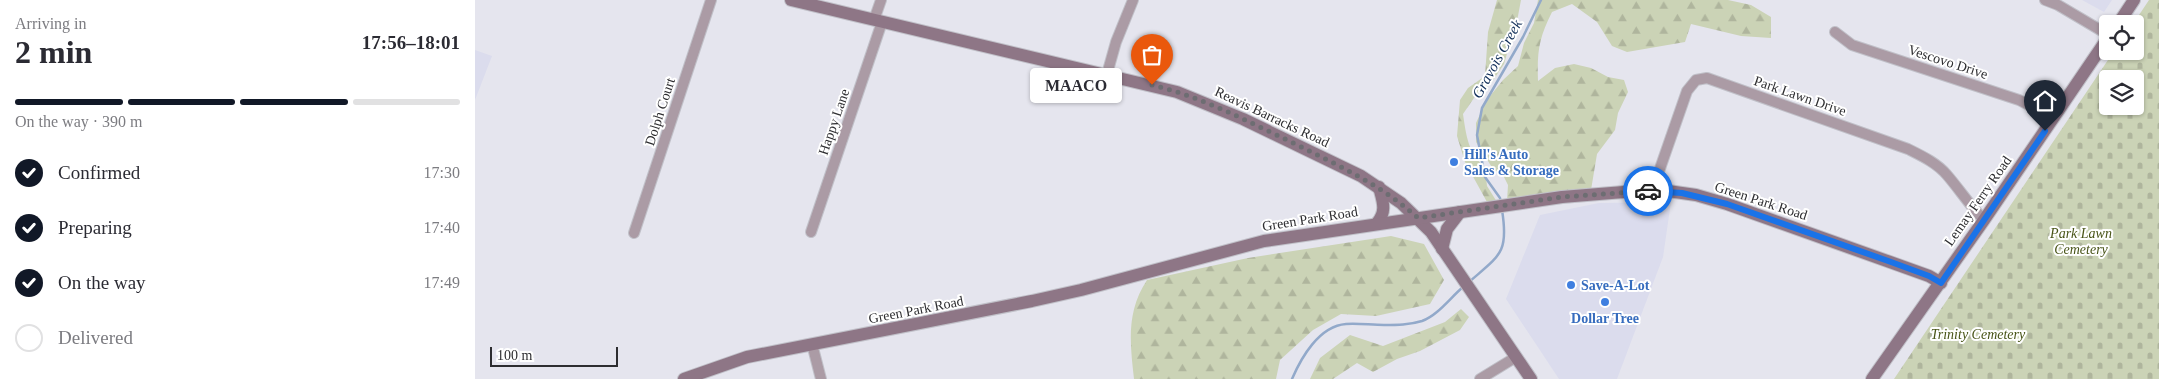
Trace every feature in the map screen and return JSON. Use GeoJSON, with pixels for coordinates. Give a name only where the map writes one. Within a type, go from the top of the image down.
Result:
{"type":"FeatureCollection","features":[{"type":"Feature","properties":{"kind":"main road","name":"Reavis Barracks Road"},"geometry":{"type":"LineString","coordinates":[[791,0],[1164,88],[1205,102],[1343,168],[1379,187],[1418,218],[1444,251],[1531,379]]}},
{"type":"Feature","properties":{"kind":"main road"},"geometry":{"type":"LineString","coordinates":[[2124,15],[2134,0]]}},
{"type":"Feature","properties":{"kind":"main road","name":"Lemay Ferry Road"},"geometry":{"type":"LineString","coordinates":[[1872,379],[1941,283],[2099,51]]}},
{"type":"Feature","properties":{"kind":"main road"},"geometry":{"type":"LineString","coordinates":[[1377,223],[1383,217],[1384,209],[1379,187]]}},
{"type":"Feature","properties":{"kind":"main road","name":"Green Park Road"},"geometry":{"type":"LineString","coordinates":[[684,379],[747,357],[969,315],[1064,294],[1264,241],[1377,223],[1590,194],[1657,191],[1695,195],[1727,204],[1891,262],[1929,276],[1941,283]]}},
{"type":"Feature","properties":{"kind":"main road"},"geometry":{"type":"LineString","coordinates":[[1444,251],[1447,229],[1460,212]]}},
{"type":"Feature","properties":{"kind":"street","name":"Dolph Court"},"geometry":{"type":"LineString","coordinates":[[634,233],[711,0]]}},
{"type":"Feature","properties":{"kind":"street","name":"Happy Lane"},"geometry":{"type":"LineString","coordinates":[[811,232],[878,21],[881,0]]}},
{"type":"Feature","properties":{"kind":"street"},"geometry":{"type":"LineString","coordinates":[[1107,74],[1116,42],[1133,0]]}},
{"type":"Feature","properties":{"kind":"street"},"geometry":{"type":"LineString","coordinates":[[2045,0],[2058,5],[2099,29]]}},
{"type":"Feature","properties":{"kind":"street","name":"Vescovo Drive"},"geometry":{"type":"LineString","coordinates":[[1835,32],[1852,45],[2019,100],[2053,118]]}},
{"type":"Feature","properties":{"kind":"street","name":"Park Lawn Drive"},"geometry":{"type":"LineString","coordinates":[[1657,191],[1656,180],[1687,91],[1696,80],[1707,78],[1908,149],[1924,157],[1947,175],[1971,207],[1984,220]]}},
{"type":"Feature","properties":{"kind":"street"},"geometry":{"type":"LineString","coordinates":[[813,344],[821,379]]}},
{"type":"Feature","properties":{"kind":"street"},"geometry":{"type":"LineString","coordinates":[[1480,379],[1516,357]]}},
{"type":"Feature","properties":{"kind":"shaded area"},"geometry":{"type":"Polygon","coordinates":[[[2082,0],[2112,0],[2104,12],[2082,0]]]}},
{"type":"Feature","properties":{"kind":"shaded area"},"geometry":{"type":"Polygon","coordinates":[[[475,50],[492,56],[475,100],[475,50]]]}},
{"type":"Feature","properties":{"kind":"shaded area"},"geometry":{"type":"Polygon","coordinates":[[[1671,202],[1663,257],[1617,379],[1559,379],[1506,299],[1540,215],[1599,203],[1671,202]]]}},
{"type":"Feature","properties":{"kind":"green space"},"geometry":{"type":"Polygon","coordinates":[[[1497,0],[1521,0],[1504,64],[1492,82],[1474,98],[1463,114],[1471,150],[1485,167],[1487,186],[1497,202],[1487,202],[1465,162],[1457,136],[1460,100],[1468,88],[1485,76],[1488,32],[1497,0]]]}},
{"type":"Feature","properties":{"kind":"green space"},"geometry":{"type":"Polygon","coordinates":[[[1538,0],[1728,0],[1751,5],[1771,17],[1771,38],[1741,36],[1691,24],[1685,42],[1627,52],[1612,46],[1597,22],[1572,4],[1552,12],[1540,45],[1538,81],[1555,68],[1574,64],[1591,68],[1608,77],[1624,80],[1628,92],[1618,113],[1615,130],[1597,154],[1591,190],[1507,201],[1508,185],[1503,175],[1493,169],[1476,142],[1476,123],[1486,101],[1503,80],[1518,66],[1524,43],[1534,23],[1538,0]]]}},
{"type":"Feature","properties":{"kind":"green space","name":"Park Lawn Cemetery"},"geometry":{"type":"Polygon","coordinates":[[[2149,0],[2159,0],[2159,379],[1894,379],[2099,73],[2099,115],[2144,115],[2144,70],[2101,70],[2108,60],[2144,60],[2144,15],[2139,15],[2149,0]]]}},
{"type":"Feature","properties":{"kind":"green space"},"geometry":{"type":"Polygon","coordinates":[[[1391,236],[1424,244],[1444,280],[1430,304],[1376,316],[1341,314],[1313,330],[1280,360],[1276,379],[1134,379],[1131,328],[1140,292],[1147,280],[1248,258],[1391,236]]]}},
{"type":"Feature","properties":{"kind":"green space"},"geometry":{"type":"Polygon","coordinates":[[[1461,309],[1469,317],[1460,330],[1420,351],[1397,359],[1373,372],[1357,363],[1333,379],[1310,379],[1320,358],[1350,335],[1383,346],[1445,322],[1461,309]]]}},
{"type":"Feature","properties":{"kind":"waterway","name":"Gravois Creek"},"geometry":{"type":"LineString","coordinates":[[1501,202],[1485,177],[1477,135],[1482,108],[1523,37],[1541,0]]}},
{"type":"Feature","properties":{"kind":"waterway","name":"Gravois Creek"},"geometry":{"type":"LineString","coordinates":[[1469,282],[1495,259],[1500,252],[1504,236],[1502,210]]}},
{"type":"Feature","properties":{"kind":"waterway","name":"Gravois Creek"},"geometry":{"type":"LineString","coordinates":[[1292,379],[1312,344],[1327,330],[1346,324],[1398,325],[1422,321],[1439,311],[1463,287]]}},
{"type":"Feature","properties":{"kind":"way so far"},"geometry":{"type":"LineString","coordinates":[[1152,85],[1205,102],[1361,176],[1401,203],[1418,218],[1562,197],[1648,191]]}},
{"type":"Feature","properties":{"kind":"place","name":"MAACO"},"geometry":{"type":"Point","coordinates":[1152,85]}},
{"type":"Feature","properties":{"kind":"place","name":"Hill's Auto Sales & Storage"},"geometry":{"type":"Point","coordinates":[1454,162]}},
{"type":"Feature","properties":{"kind":"place","name":"Save-A-Lot"},"geometry":{"type":"Point","coordinates":[1571,285]}},
{"type":"Feature","properties":{"kind":"place","name":"Dollar Tree"},"geometry":{"type":"Point","coordinates":[1605,302]}},
{"type":"Feature","properties":{"kind":"route"},"geometry":{"type":"LineString","coordinates":[[1648,191],[1668,191],[1695,195],[1727,204],[1929,276],[1941,283],[2045,131]]}},
{"type":"Feature","properties":{"kind":"park label","name":"Trinity Cemetery"},"geometry":{"type":"Point","coordinates":[1978,334]}}]}
